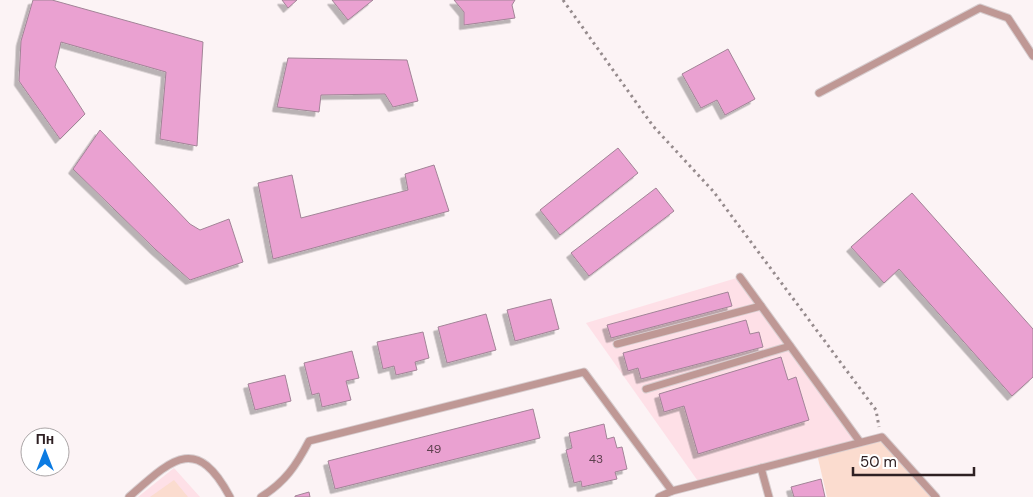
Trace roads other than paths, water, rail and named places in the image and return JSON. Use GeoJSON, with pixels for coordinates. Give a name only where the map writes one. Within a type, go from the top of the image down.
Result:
{"type":"FeatureCollection","features":[{"type":"Feature","properties":{"kind":"lane"},"geometry":{"type":"LineString","coordinates":[[819,93],[980,8],[1008,18],[1033,56]]}},
{"type":"Feature","properties":{"kind":"lane"},"geometry":{"type":"LineString","coordinates":[[740,277],[860,442]]}},
{"type":"Feature","properties":{"kind":"lane"},"geometry":{"type":"LineString","coordinates":[[617,344],[761,306]]}},
{"type":"Feature","properties":{"kind":"lane"},"geometry":{"type":"LineString","coordinates":[[646,389],[790,346]]}},
{"type":"Feature","properties":{"kind":"lane"},"geometry":{"type":"LineString","coordinates":[[261,497],[274,488],[296,466],[309,441],[584,372],[672,491]]}},
{"type":"Feature","properties":{"kind":"lane"},"geometry":{"type":"LineString","coordinates":[[658,497],[672,491],[882,437],[936,497]]}},
{"type":"Feature","properties":{"kind":"lane"},"geometry":{"type":"LineString","coordinates":[[129,497],[170,464],[184,458],[193,458],[211,468],[230,497]]}},
{"type":"Feature","properties":{"kind":"lane"},"geometry":{"type":"LineString","coordinates":[[761,468],[770,497]]}}]}
